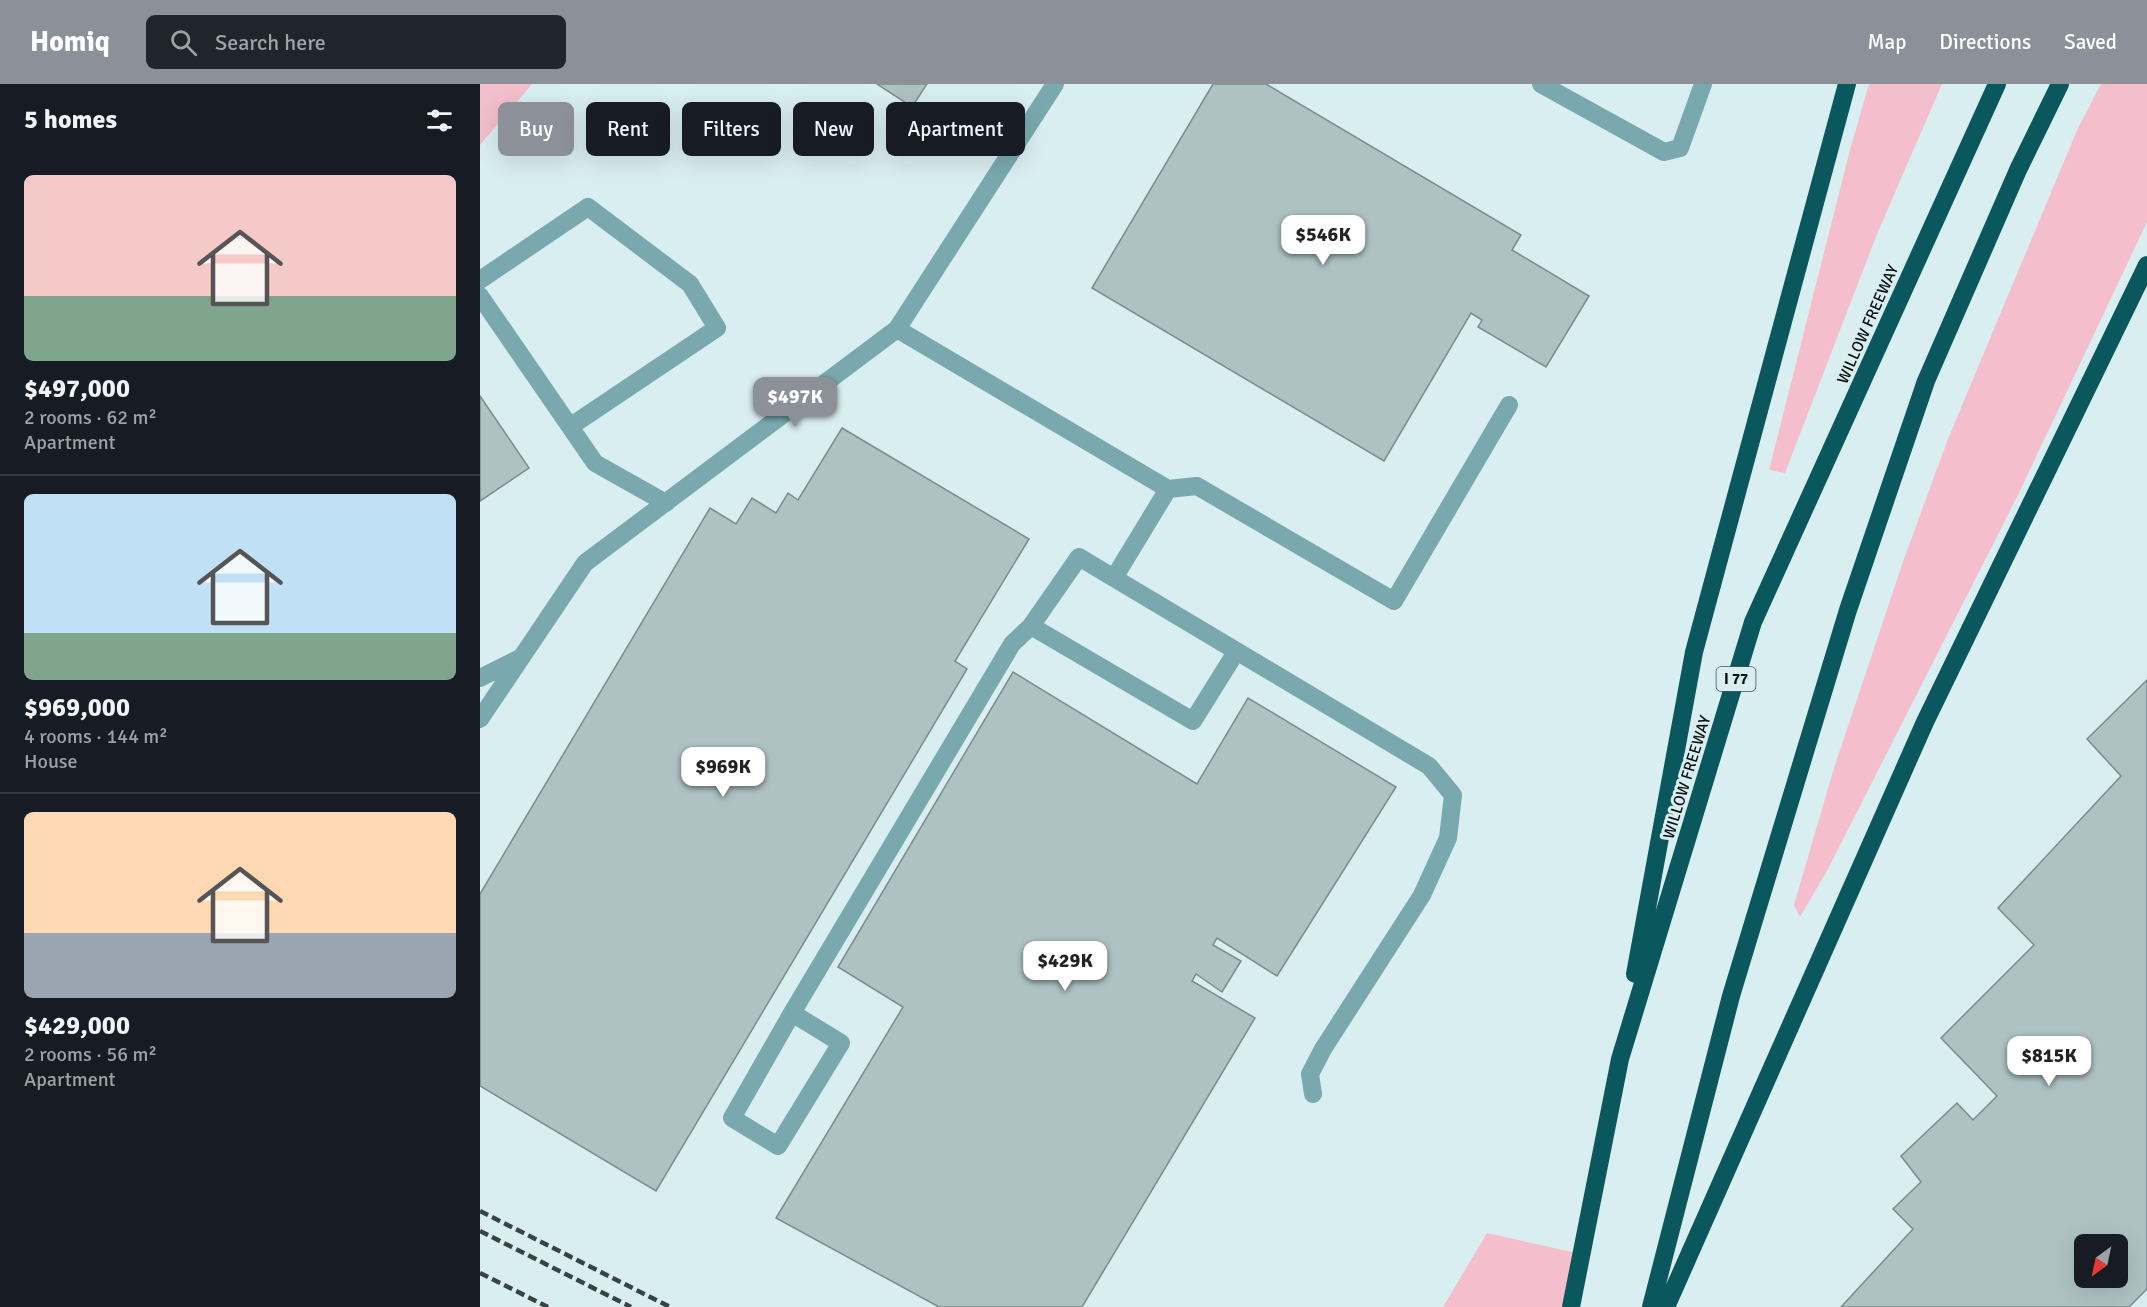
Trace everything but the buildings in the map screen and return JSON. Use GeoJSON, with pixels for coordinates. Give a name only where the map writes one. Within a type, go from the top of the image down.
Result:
{"type":"FeatureCollection","features":[{"type":"Feature","properties":{"kind":"highway"},"geometry":{"type":"LineString","coordinates":[[1620,1059],[1694,652],[1847,84]]}},
{"type":"Feature","properties":{"kind":"highway","name":"WILLOW FREEWAY"},"geometry":{"type":"LineString","coordinates":[[1571,1307],[1620,1059],[1753,622],[1997,84]]}},
{"type":"Feature","properties":{"kind":"highway"},"geometry":{"type":"LineString","coordinates":[[1651,1307],[1731,996],[1848,610],[1926,381],[2018,170],[2060,84]]}},
{"type":"Feature","properties":{"kind":"highway"},"geometry":{"type":"LineString","coordinates":[[1666,1307],[1925,722],[2147,265]]}},
{"type":"Feature","properties":{"kind":"street"},"geometry":{"type":"LineString","coordinates":[[480,719],[585,564],[897,329],[1055,84]]}},
{"type":"Feature","properties":{"kind":"street"},"geometry":{"type":"LineString","coordinates":[[1541,84],[1664,152],[1680,148],[1703,84]]}},
{"type":"Feature","properties":{"kind":"street"},"geometry":{"type":"LineString","coordinates":[[480,280],[588,207],[690,284],[696,293],[717,328],[571,426]]}},
{"type":"Feature","properties":{"kind":"street"},"geometry":{"type":"LineString","coordinates":[[480,296],[595,463],[666,503]]}},
{"type":"Feature","properties":{"kind":"street"},"geometry":{"type":"LineString","coordinates":[[897,329],[1168,489],[1197,486],[1394,601],[1509,405]]}},
{"type":"Feature","properties":{"kind":"street"},"geometry":{"type":"LineString","coordinates":[[1114,578],[1168,489]]}},
{"type":"Feature","properties":{"kind":"street"},"geometry":{"type":"LineString","coordinates":[[792,1013],[841,1042],[778,1146],[732,1118],[792,1013],[1012,644],[1031,627],[1079,557],[1429,766],[1453,795],[1448,838],[1422,895],[1323,1049],[1310,1074],[1313,1094]]}},
{"type":"Feature","properties":{"kind":"street"},"geometry":{"type":"LineString","coordinates":[[1031,627],[1193,721],[1236,652]]}},
{"type":"Feature","properties":{"kind":"street"},"geometry":{"type":"LineString","coordinates":[[480,678],[522,657]]}},
{"type":"Feature","properties":{"kind":"shaded area"},"geometry":{"type":"Polygon","coordinates":[[[480,84],[532,84],[517,102],[498,102],[498,124],[480,145],[480,84]]]}},
{"type":"Feature","properties":{"kind":"shaded area"},"geometry":{"type":"Polygon","coordinates":[[[1869,84],[1942,84],[1877,234],[1785,473],[1769,470],[1850,150],[1869,84]]]}},
{"type":"Feature","properties":{"kind":"shaded area"},"geometry":{"type":"Polygon","coordinates":[[[2101,84],[2147,84],[2147,222],[2018,495],[1828,869],[1800,917],[1794,905],[1834,768],[1904,559],[1948,439],[2078,128],[2101,84]]]}},
{"type":"Feature","properties":{"kind":"shaded area"},"geometry":{"type":"Polygon","coordinates":[[[1487,1233],[1581,1254],[1571,1307],[1443,1307],[1487,1233]]]}},
{"type":"Feature","properties":{"kind":"railway"},"geometry":{"type":"LineString","coordinates":[[480,1211],[670,1307]]}},
{"type":"Feature","properties":{"kind":"railway"},"geometry":{"type":"LineString","coordinates":[[480,1231],[631,1307]]}},
{"type":"Feature","properties":{"kind":"railway"},"geometry":{"type":"LineString","coordinates":[[480,1273],[548,1307]]}}]}
